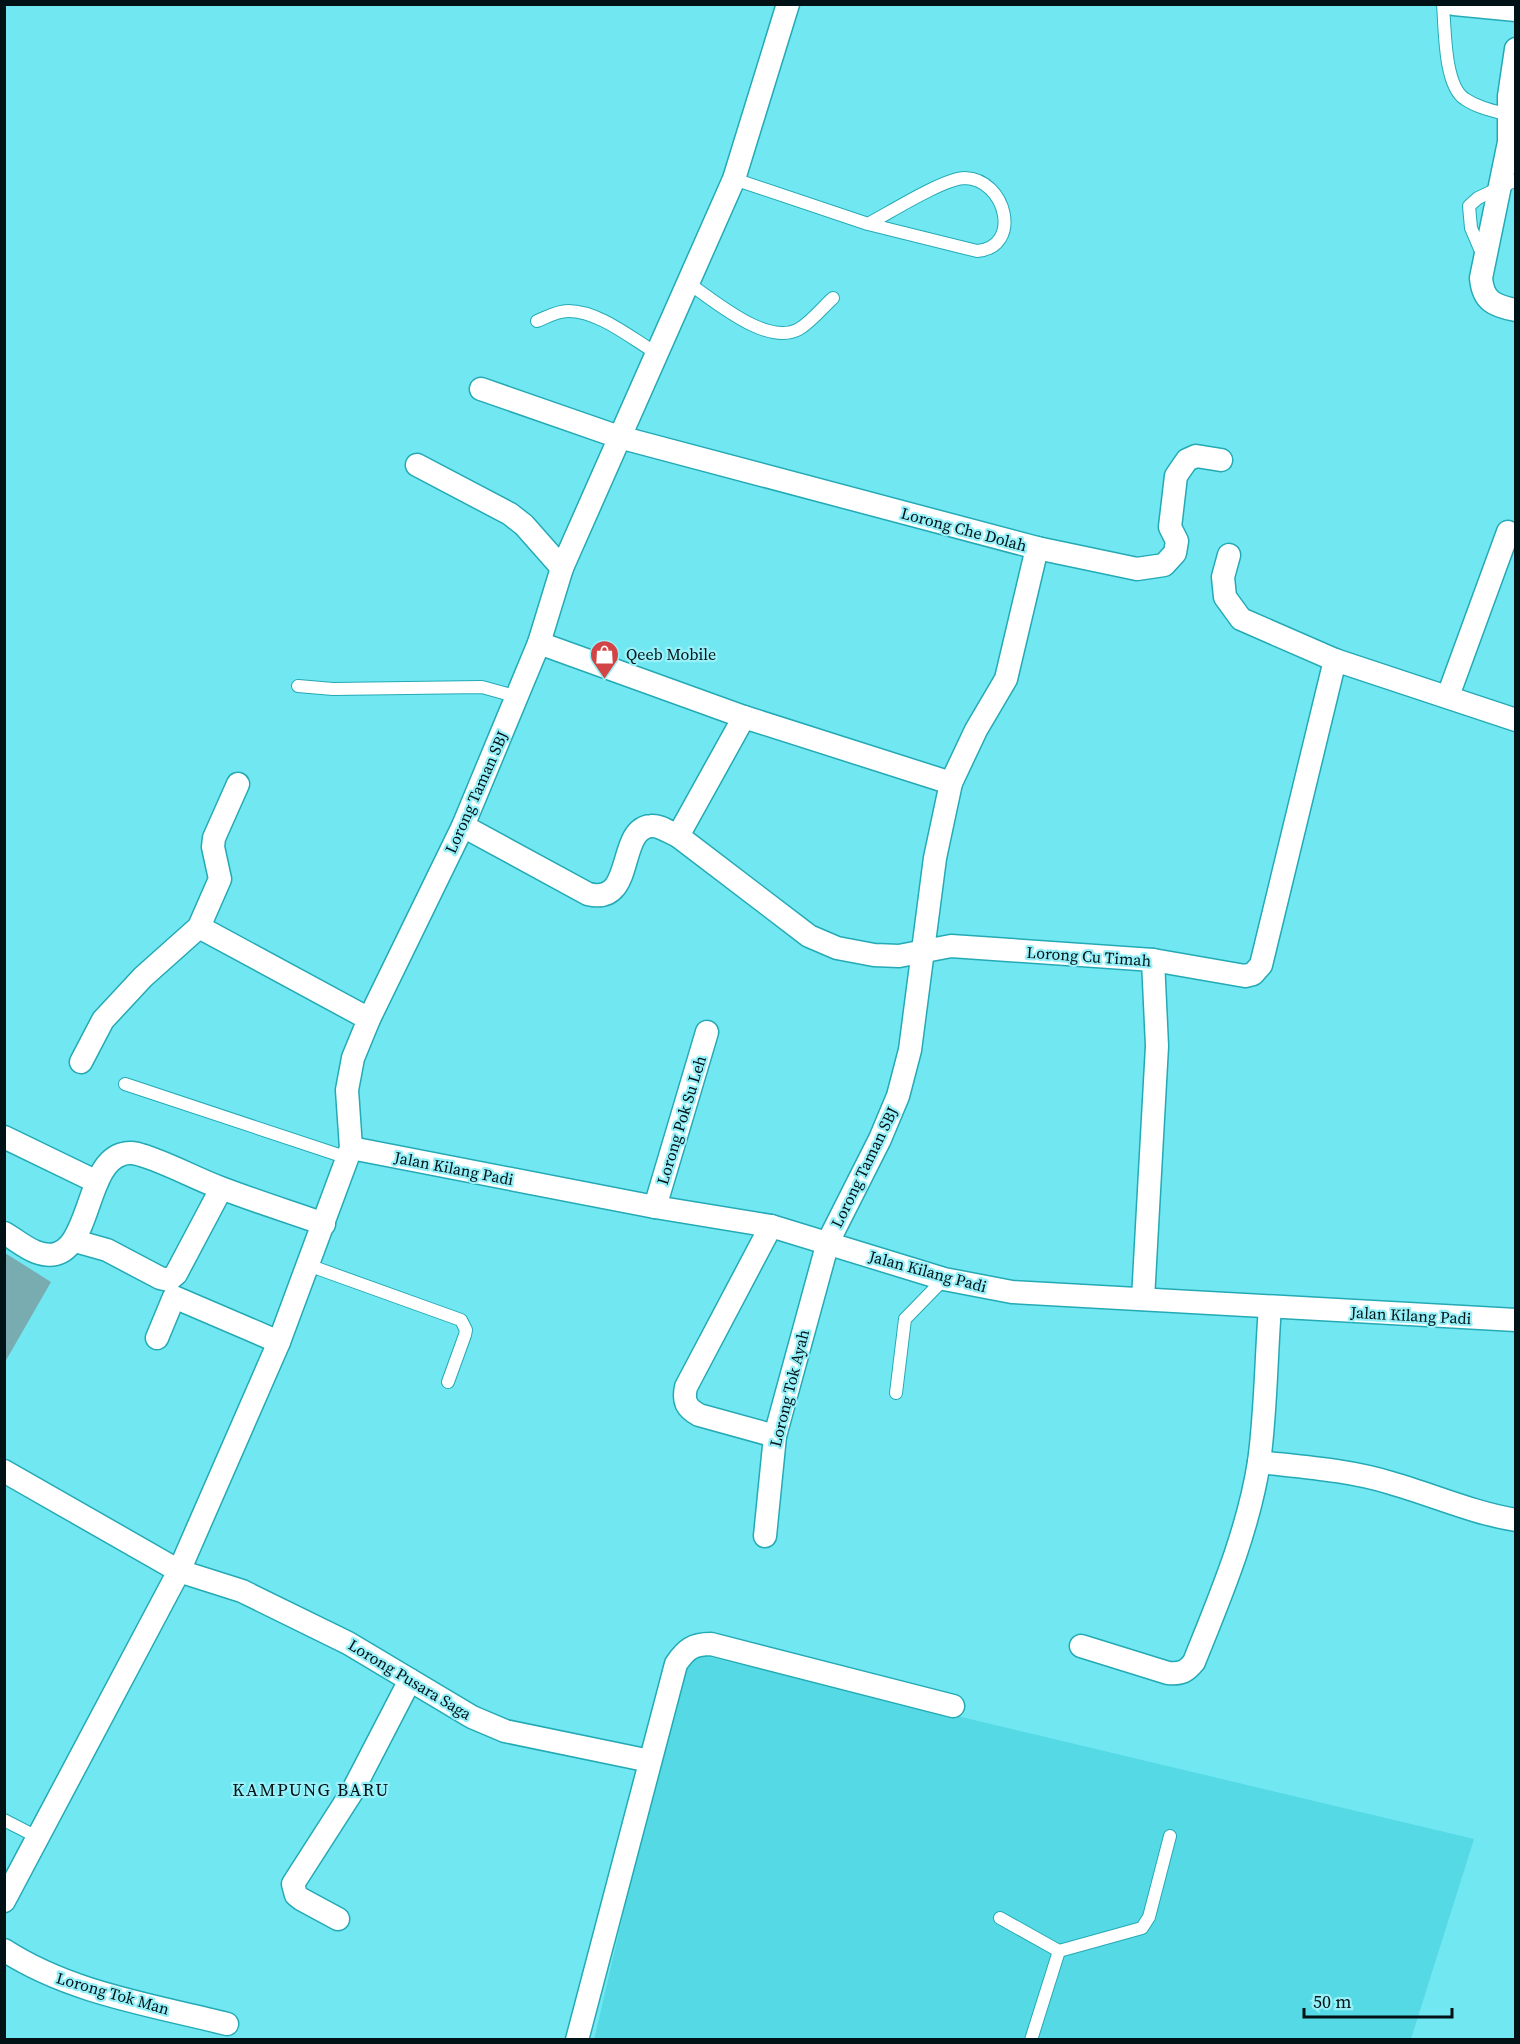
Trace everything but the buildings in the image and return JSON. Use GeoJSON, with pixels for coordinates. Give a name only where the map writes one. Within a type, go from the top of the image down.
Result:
{"type":"FeatureCollection","features":[{"type":"Feature","properties":{"kind":"street","name":"Lorong Taman SBJ"},"geometry":{"type":"LineString","coordinates":[[349,1153],[347,1090],[353,1058],[369,1019],[463,826],[539,643],[562,568],[734,180],[788,4]]}},
{"type":"Feature","properties":{"kind":"street"},"geometry":{"type":"LineString","coordinates":[[1454,4],[1515,10]]}},
{"type":"Feature","properties":{"kind":"street"},"geometry":{"type":"LineString","coordinates":[[1515,49],[1509,96],[1512,121],[1508,185],[1484,259],[1482,292],[1488,301],[1500,307],[1515,310]]}},
{"type":"Feature","properties":{"kind":"street","name":"Lorong Che Dolah"},"geometry":{"type":"LineString","coordinates":[[481,389],[619,437],[1037,548],[1137,569],[1164,565],[1178,548],[1170,526],[1178,472],[1187,460],[1196,456],[1221,460]]}},
{"type":"Feature","properties":{"kind":"street"},"geometry":{"type":"LineString","coordinates":[[417,465],[510,514],[524,525],[562,568]]}},
{"type":"Feature","properties":{"kind":"street"},"geometry":{"type":"LineString","coordinates":[[1448,696],[1509,532]]}},
{"type":"Feature","properties":{"kind":"street","name":"Lorong Taman SBJ"},"geometry":{"type":"LineString","coordinates":[[828,1242],[880,1139],[898,1096],[910,1050],[935,858],[951,783],[976,730],[1006,679],[1037,548]]}},
{"type":"Feature","properties":{"kind":"street"},"geometry":{"type":"LineString","coordinates":[[1228,555],[1223,578],[1224,597],[1234,613],[1249,623],[1335,660],[1515,720]]}},
{"type":"Feature","properties":{"kind":"street"},"geometry":{"type":"LineString","coordinates":[[539,643],[744,717],[951,783]]}},
{"type":"Feature","properties":{"kind":"street","name":"Lorong Cu Timah"},"geometry":{"type":"LineString","coordinates":[[463,826],[588,894],[598,897],[609,894],[616,886],[635,837],[642,829],[655,826],[678,836],[809,936],[837,948],[873,955],[899,956],[924,949],[951,946],[1153,960],[1245,976],[1253,974],[1261,965],[1335,660]]}},
{"type":"Feature","properties":{"kind":"street"},"geometry":{"type":"LineString","coordinates":[[678,836],[744,717]]}},
{"type":"Feature","properties":{"kind":"street"},"geometry":{"type":"LineString","coordinates":[[81,1062],[103,1020],[143,977],[199,927],[220,879],[213,847],[214,838],[238,784]]}},
{"type":"Feature","properties":{"kind":"street"},"geometry":{"type":"LineString","coordinates":[[199,927],[369,1019]]}},
{"type":"Feature","properties":{"kind":"street"},"geometry":{"type":"LineString","coordinates":[[1143,1299],[1157,1046],[1153,960]]}},
{"type":"Feature","properties":{"kind":"street","name":"Lorong Pok Su Leh"},"geometry":{"type":"LineString","coordinates":[[655,1207],[707,1032]]}},
{"type":"Feature","properties":{"kind":"street"},"geometry":{"type":"LineString","coordinates":[[4,1137],[97,1182]]}},
{"type":"Feature","properties":{"kind":"street"},"geometry":{"type":"LineString","coordinates":[[4,1233],[42,1253],[61,1251],[75,1241],[97,1182],[111,1159],[124,1153],[139,1154],[221,1189],[324,1224]]}},
{"type":"Feature","properties":{"kind":"street"},"geometry":{"type":"LineString","coordinates":[[4,1901],[39,1839],[179,1571],[279,1342],[349,1153]]}},
{"type":"Feature","properties":{"kind":"street","name":"Jalan Kilang Padi"},"geometry":{"type":"LineString","coordinates":[[349,1153],[771,1226],[944,1279],[1015,1292],[1515,1320]]}},
{"type":"Feature","properties":{"kind":"street"},"geometry":{"type":"LineString","coordinates":[[75,1241],[107,1250],[160,1278],[170,1280],[176,1274],[221,1189]]}},
{"type":"Feature","properties":{"kind":"street"},"geometry":{"type":"LineString","coordinates":[[771,1226],[686,1387],[684,1398],[688,1409],[699,1415],[775,1436]]}},
{"type":"Feature","properties":{"kind":"street","name":"Lorong Tok Ayah"},"geometry":{"type":"LineString","coordinates":[[765,1536],[775,1436],[828,1242]]}},
{"type":"Feature","properties":{"kind":"street"},"geometry":{"type":"LineString","coordinates":[[157,1338],[174,1297],[279,1342]]}},
{"type":"Feature","properties":{"kind":"street"},"geometry":{"type":"LineString","coordinates":[[1081,1646],[1168,1673],[1178,1674],[1188,1670],[1194,1662],[1226,1582],[1242,1534],[1259,1462],[1270,1307]]}},
{"type":"Feature","properties":{"kind":"street"},"geometry":{"type":"LineString","coordinates":[[1259,1462],[1352,1474],[1390,1482],[1493,1516],[1515,1520]]}},
{"type":"Feature","properties":{"kind":"street","name":"Lorong Pusara Saga"},"geometry":{"type":"LineString","coordinates":[[4,1471],[179,1571],[252,1596],[348,1642],[472,1717],[505,1731],[650,1761]]}},
{"type":"Feature","properties":{"kind":"street"},"geometry":{"type":"LineString","coordinates":[[577,2040],[676,1664],[684,1651],[696,1644],[711,1644],[953,1706]]}},
{"type":"Feature","properties":{"kind":"street"},"geometry":{"type":"LineString","coordinates":[[338,1919],[301,1899],[293,1890],[293,1884],[352,1792],[410,1680]]}},
{"type":"Feature","properties":{"kind":"street","name":"Lorong Tok Man"},"geometry":{"type":"LineString","coordinates":[[4,1950],[31,1967],[70,1983],[227,2024]]}},
{"type":"Feature","properties":{"kind":"lane"},"geometry":{"type":"LineString","coordinates":[[1443,4],[1449,65],[1455,88],[1462,98],[1512,121]]}},
{"type":"Feature","properties":{"kind":"lane"},"geometry":{"type":"LineString","coordinates":[[734,180],[868,224],[977,251],[990,250],[998,243],[1005,218],[1002,204],[993,190],[981,182],[964,178],[948,182],[868,224]]}},
{"type":"Feature","properties":{"kind":"lane"},"geometry":{"type":"LineString","coordinates":[[688,283],[758,329],[773,333],[799,329],[833,298]]}},
{"type":"Feature","properties":{"kind":"lane"},"geometry":{"type":"LineString","coordinates":[[537,321],[555,313],[569,311],[587,314],[656,353]]}},
{"type":"Feature","properties":{"kind":"lane"},"geometry":{"type":"LineString","coordinates":[[298,686],[333,689],[482,687],[518,697]]}},
{"type":"Feature","properties":{"kind":"lane"},"geometry":{"type":"LineString","coordinates":[[125,1084],[349,1153]]}},
{"type":"Feature","properties":{"kind":"lane"},"geometry":{"type":"LineString","coordinates":[[308,1265],[462,1320],[466,1330],[465,1335],[448,1382]]}},
{"type":"Feature","properties":{"kind":"lane"},"geometry":{"type":"LineString","coordinates":[[896,1393],[905,1319],[944,1279]]}},
{"type":"Feature","properties":{"kind":"lane"},"geometry":{"type":"LineString","coordinates":[[4,1820],[39,1839]]}},
{"type":"Feature","properties":{"kind":"lane"},"geometry":{"type":"LineString","coordinates":[[1000,1918],[1059,1951],[1142,1928],[1149,1917],[1170,1836]]}},
{"type":"Feature","properties":{"kind":"lane"},"geometry":{"type":"LineString","coordinates":[[1031,2040],[1059,1951]]}},
{"type":"Feature","properties":{"kind":"shaded area"},"geometry":{"type":"Polygon","coordinates":[[[5,1253],[51,1282],[5,1362],[5,1253]]]}},
{"type":"Feature","properties":{"kind":"shaded area"},"geometry":{"type":"Polygon","coordinates":[[[684,1651],[1474,1839],[1411,2039],[594,2040],[684,1651]]]}},
{"type":"Feature","properties":{"kind":"place","name":"Qeeb Mobile"},"geometry":{"type":"Point","coordinates":[605,680]}},
{"type":"Feature","properties":{"kind":"district","name":"KAMPUNG BARU"},"geometry":{"type":"Point","coordinates":[311,1789]}}]}
